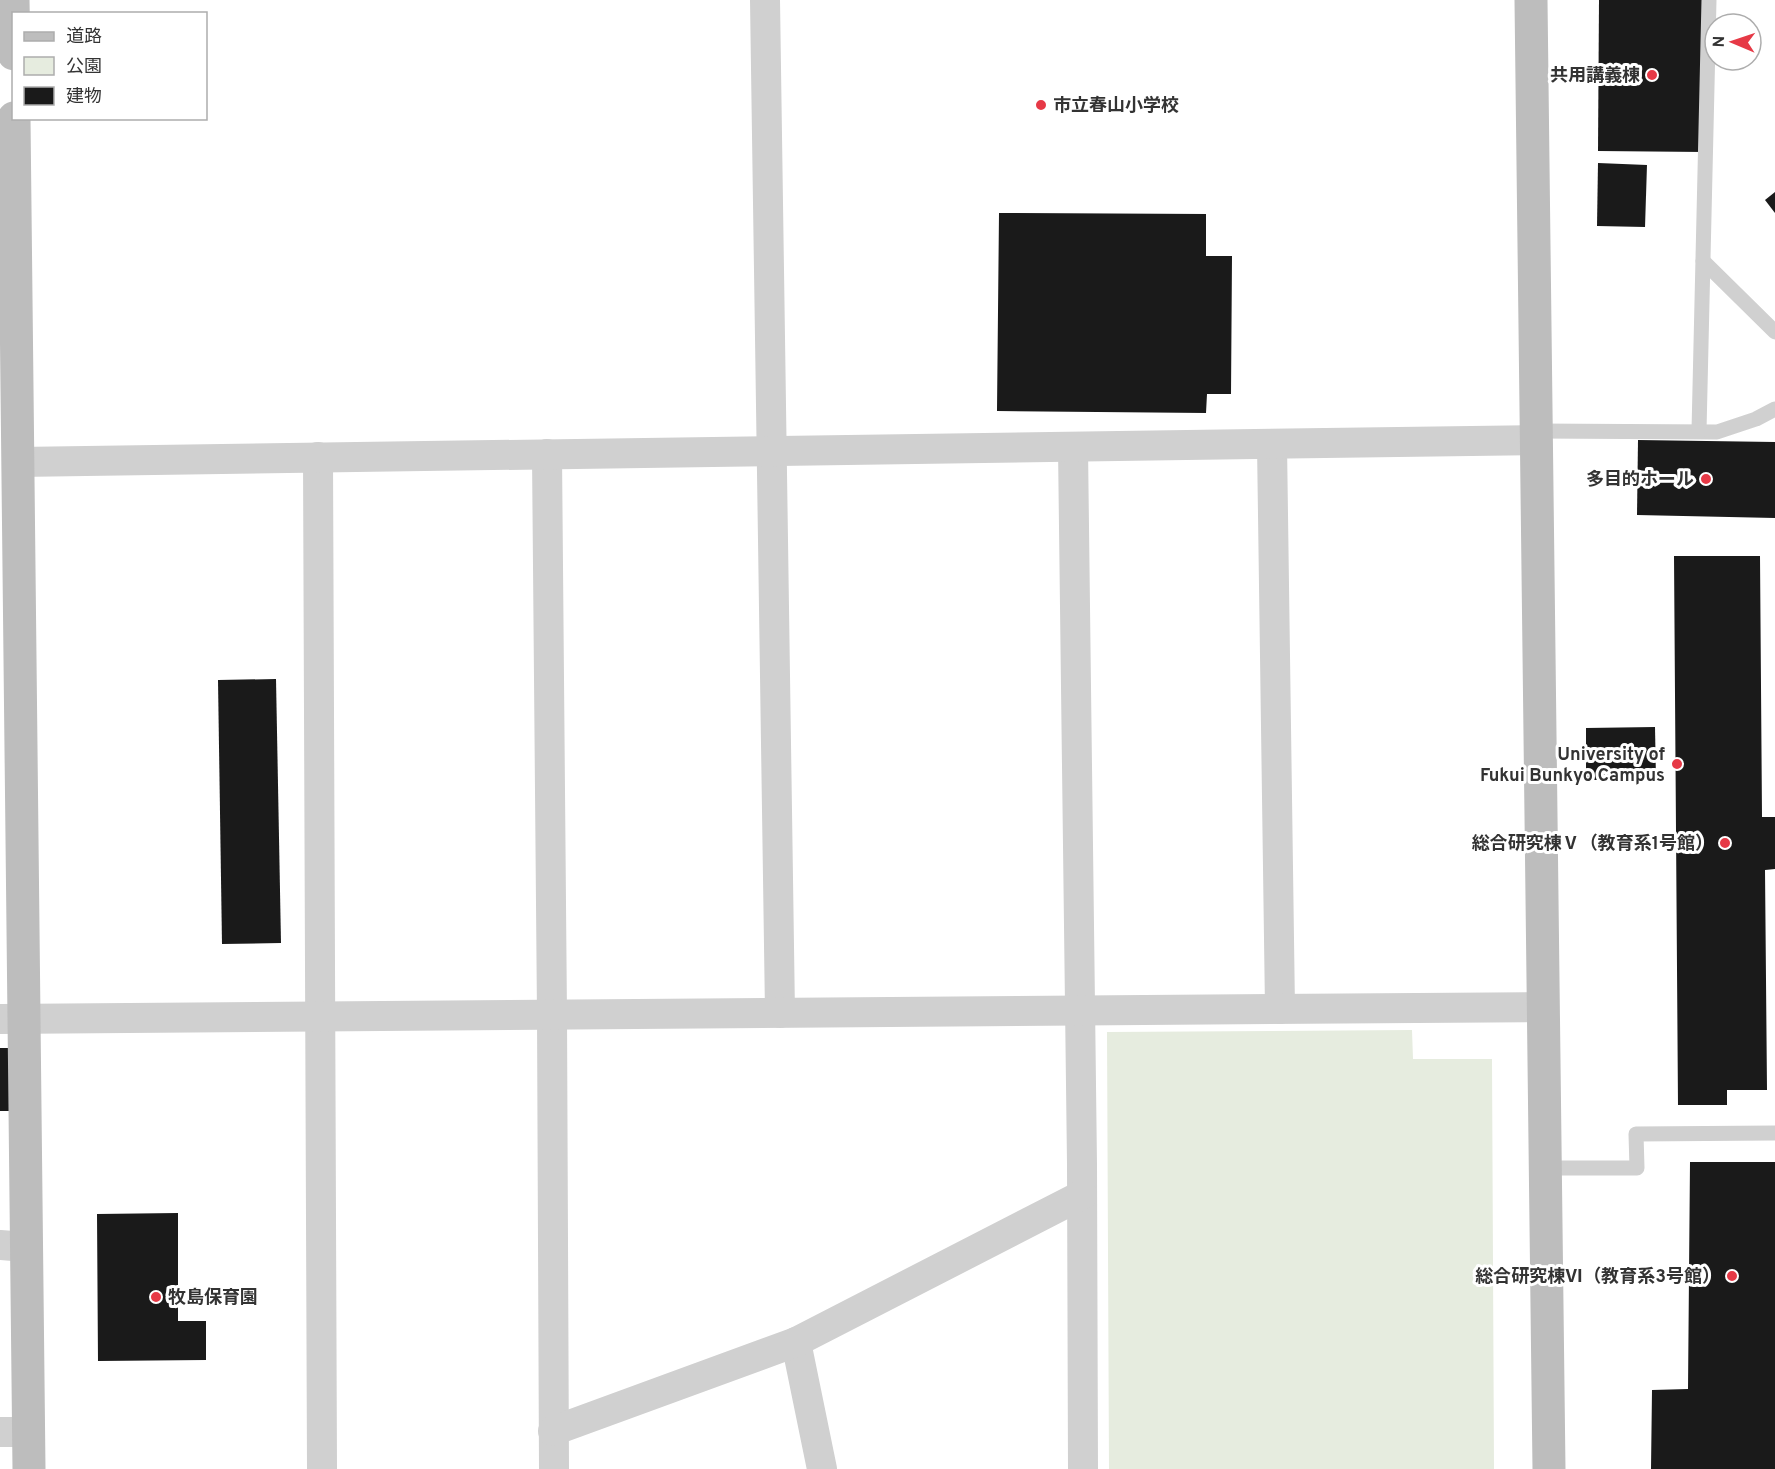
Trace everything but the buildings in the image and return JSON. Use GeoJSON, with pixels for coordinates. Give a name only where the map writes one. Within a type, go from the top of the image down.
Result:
{"type":"FeatureCollection","features":[{"type":"Feature","properties":{"kind":"street"},"geometry":{"type":"LineString","coordinates":[[765,0],[780,1013]]}},
{"type":"Feature","properties":{"kind":"street"},"geometry":{"type":"LineString","coordinates":[[1531,0],[1549,1469]]}},
{"type":"Feature","properties":{"kind":"street"},"geometry":{"type":"LineString","coordinates":[[14,120],[8,296],[18,462],[12,1019],[14,1432],[29,1469]]}},
{"type":"Feature","properties":{"kind":"street"},"geometry":{"type":"LineString","coordinates":[[18,462],[1272,444],[1535,435]]}},
{"type":"Feature","properties":{"kind":"street"},"geometry":{"type":"LineString","coordinates":[[1272,444],[1280,1009]]}},
{"type":"Feature","properties":{"kind":"street"},"geometry":{"type":"LineString","coordinates":[[1072,447],[1082,1195],[1083,1469]]}},
{"type":"Feature","properties":{"kind":"street"},"geometry":{"type":"LineString","coordinates":[[547,454],[554,1469]]}},
{"type":"Feature","properties":{"kind":"street"},"geometry":{"type":"LineString","coordinates":[[318,457],[322,1469]]}},
{"type":"Feature","properties":{"kind":"street"},"geometry":{"type":"LineString","coordinates":[[12,1019],[1543,1007]]}},
{"type":"Feature","properties":{"kind":"street"},"geometry":{"type":"LineString","coordinates":[[553,1431],[796,1342],[1082,1195]]}},
{"type":"Feature","properties":{"kind":"street"},"geometry":{"type":"LineString","coordinates":[[796,1342],[822,1469]]}},
{"type":"Feature","properties":{"kind":"lane"},"geometry":{"type":"LineString","coordinates":[[1699,431],[1709,0]]}},
{"type":"Feature","properties":{"kind":"lane"},"geometry":{"type":"LineString","coordinates":[[1703,261],[1775,332]]}},
{"type":"Feature","properties":{"kind":"lane"},"geometry":{"type":"LineString","coordinates":[[1535,435],[1717,432],[1756,419],[1775,409]]}},
{"type":"Feature","properties":{"kind":"lane"},"geometry":{"type":"LineString","coordinates":[[1545,1168],[1637,1168],[1636,1134],[1775,1133]]}},
{"type":"Feature","properties":{"kind":"green space"},"geometry":{"type":"Polygon","coordinates":[[[1412,1030],[1413,1059],[1492,1059],[1494,1469],[1109,1469],[1107,1032],[1412,1030]]]}},
{"type":"Feature","properties":{"kind":"place","name":"共用講義棟"},"geometry":{"type":"Point","coordinates":[1652,75]}},
{"type":"Feature","properties":{"kind":"place","name":"市立春山小学校"},"geometry":{"type":"Point","coordinates":[1041,105]}},
{"type":"Feature","properties":{"kind":"place","name":"多目的ホール"},"geometry":{"type":"Point","coordinates":[1706,479]}},
{"type":"Feature","properties":{"kind":"place","name":"University of Fukui Bunkyo Campus"},"geometry":{"type":"Point","coordinates":[1677,764]}},
{"type":"Feature","properties":{"kind":"place","name":"総合研究棟Ⅴ（教育系1号館）"},"geometry":{"type":"Point","coordinates":[1725,843]}},
{"type":"Feature","properties":{"kind":"place","name":"総合研究棟Ⅵ（教育系3号館）"},"geometry":{"type":"Point","coordinates":[1732,1276]}},
{"type":"Feature","properties":{"kind":"place","name":"牧島保育園"},"geometry":{"type":"Point","coordinates":[156,1297]}}]}
